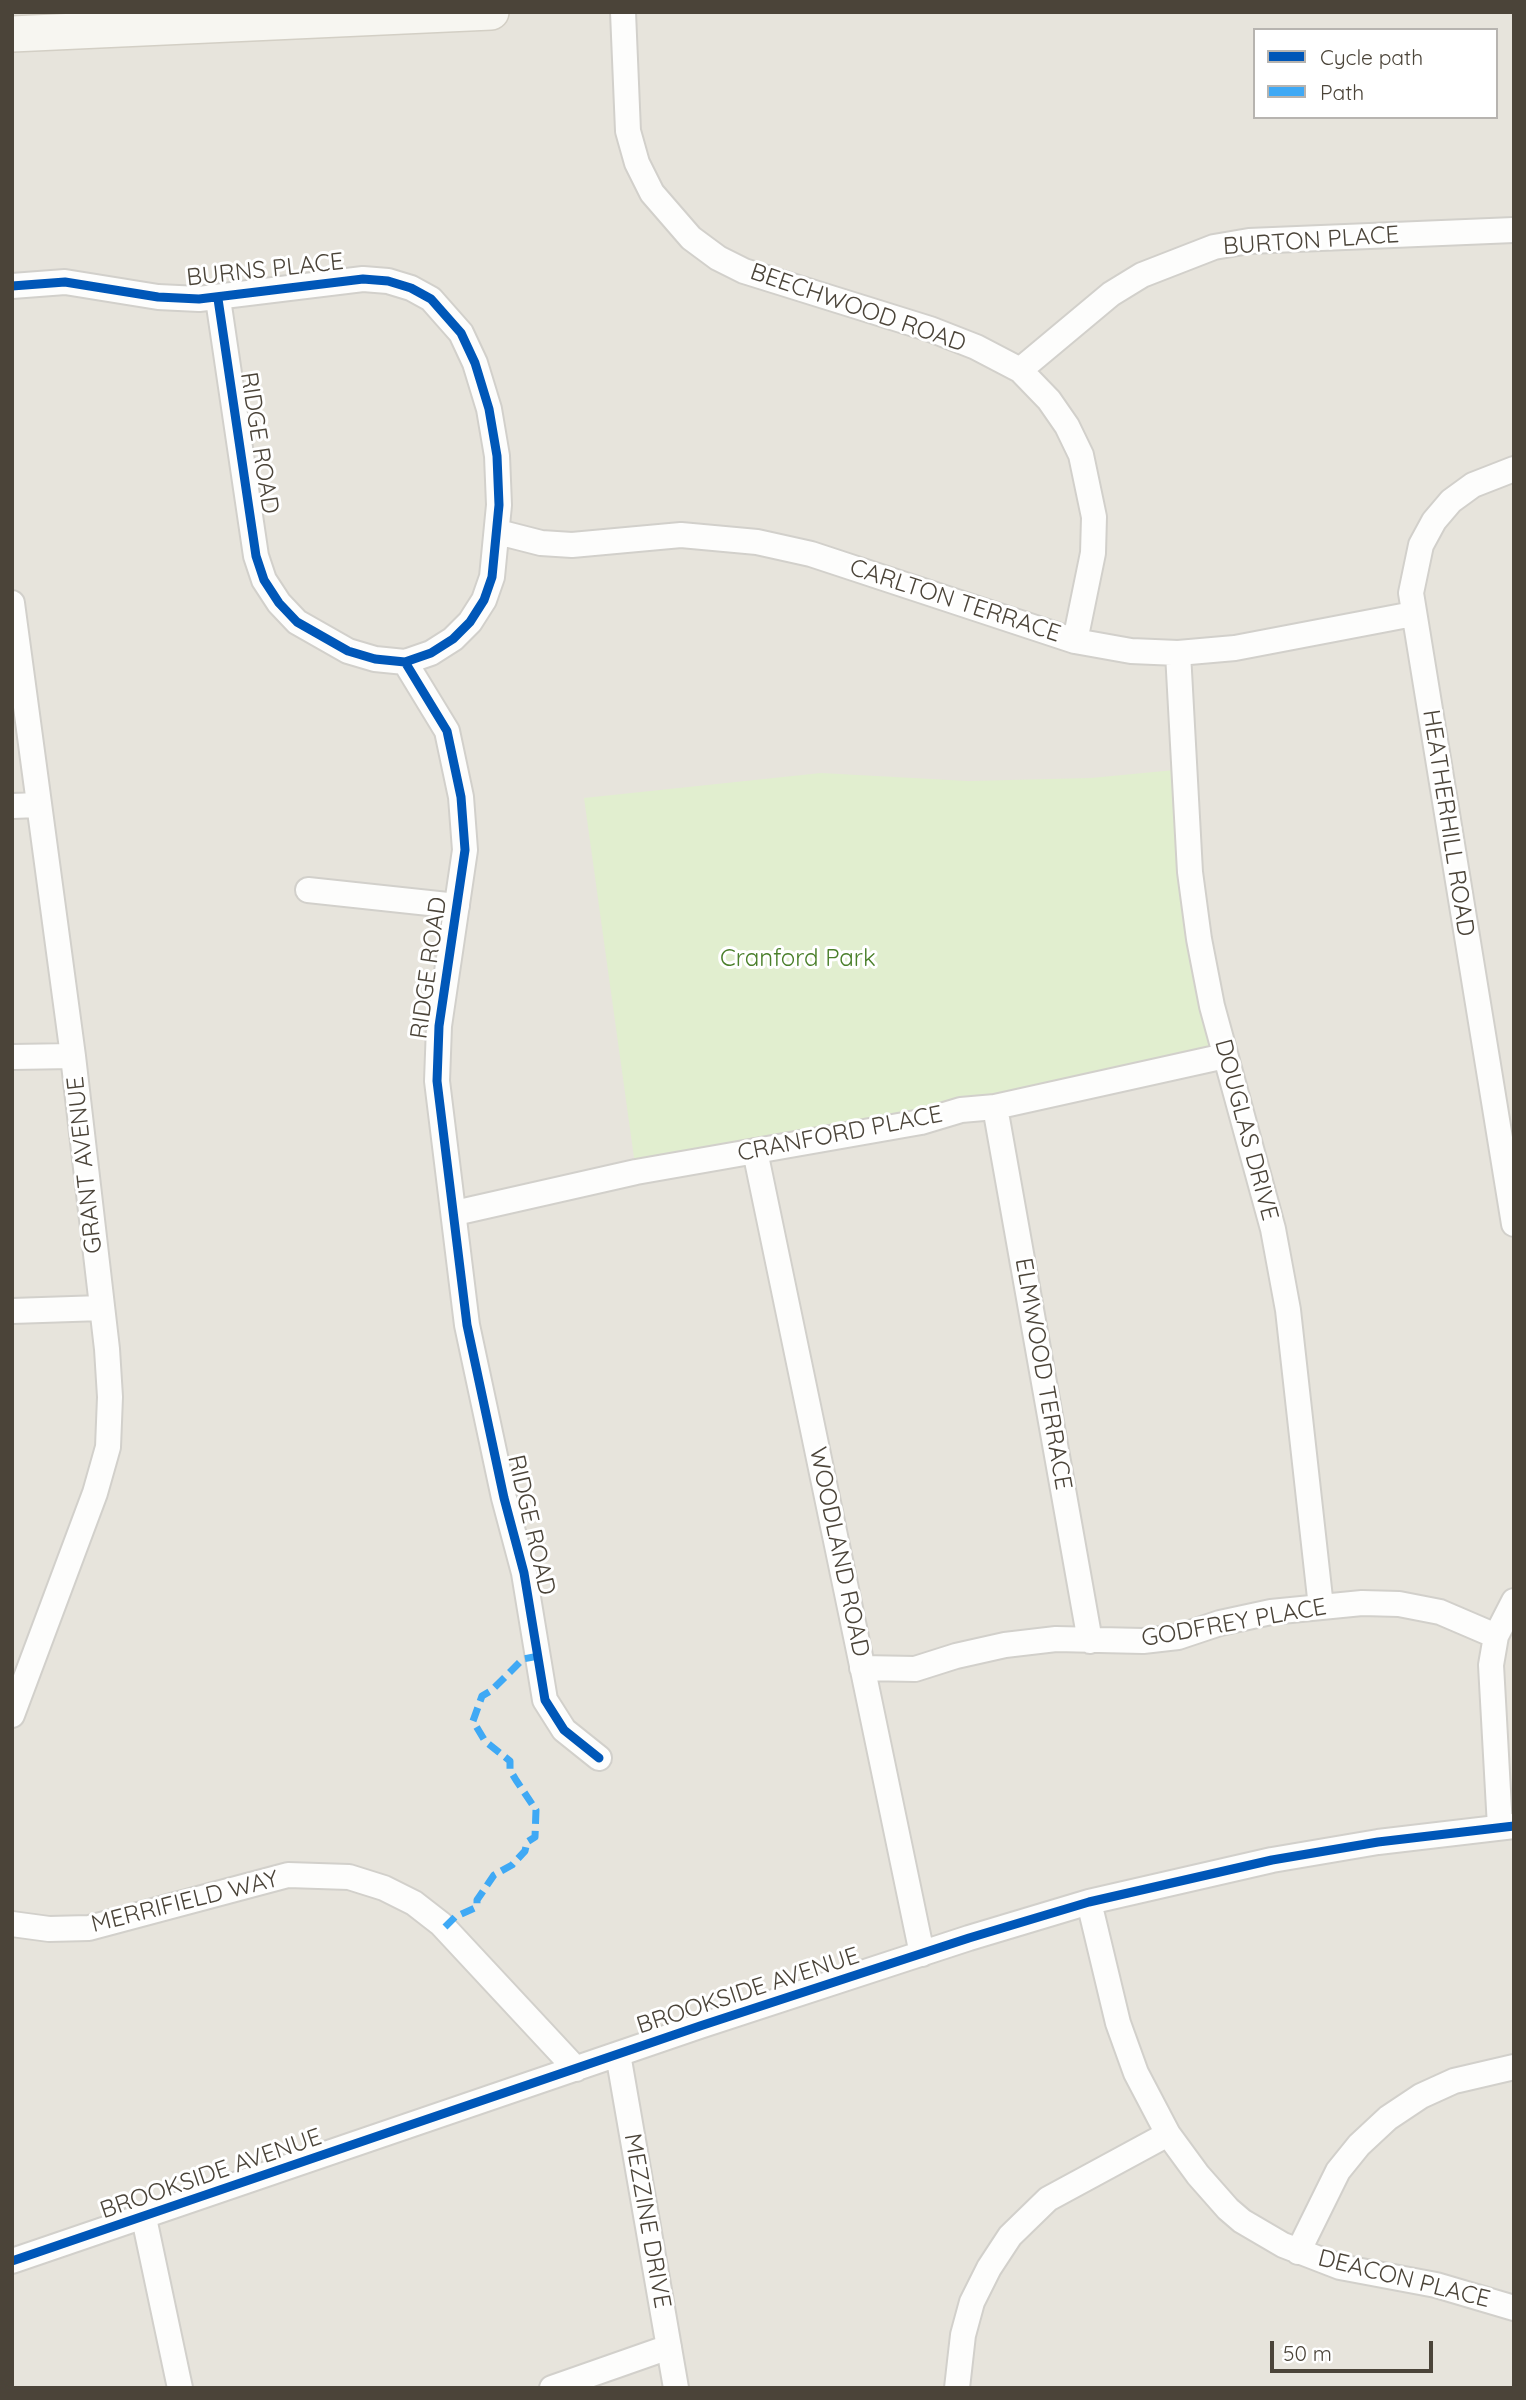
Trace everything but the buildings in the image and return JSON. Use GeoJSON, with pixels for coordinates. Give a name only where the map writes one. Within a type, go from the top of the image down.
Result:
{"type":"FeatureCollection","features":[{"type":"Feature","properties":{"kind":"main road"},"geometry":{"type":"LineString","coordinates":[[12,34],[491,12]]}},
{"type":"Feature","properties":{"kind":"street","name":"BEECHWOOD ROAD"},"geometry":{"type":"LineString","coordinates":[[623,12],[628,131],[638,163],[652,193],[691,238],[718,258],[744,271],[930,329],[976,347],[1020,370],[1049,400],[1067,426],[1081,455],[1090,486],[1094,517],[1093,553],[1075,641]]}},
{"type":"Feature","properties":{"kind":"street","name":"BURTON PLACE"},"geometry":{"type":"LineString","coordinates":[[1020,370],[1111,294],[1167,263],[1214,247],[1249,241],[1514,230]]}},
{"type":"Feature","properties":{"kind":"street","name":"BURNS PLACE"},"geometry":{"type":"LineString","coordinates":[[12,286],[65,282],[159,297],[218,299],[363,279],[388,281],[411,288],[431,299],[461,333],[475,363],[489,408],[497,456],[498,532],[492,577],[484,600],[470,622],[453,639],[431,653],[405,662]]}},
{"type":"Feature","properties":{"kind":"street","name":"RIDGE ROAD"},"geometry":{"type":"LineString","coordinates":[[218,299],[256,556],[264,580],[279,604],[297,622],[321,637],[348,651],[375,659],[405,662],[447,731],[461,797],[465,850],[439,1026],[437,1081],[455,1213],[460,1286],[504,1498],[524,1573],[545,1700],[564,1730],[598,1758]]}},
{"type":"Feature","properties":{"kind":"street","name":"HEATHERHILL ROAD"},"geometry":{"type":"LineString","coordinates":[[1514,469],[1473,485],[1451,501],[1434,522],[1421,545],[1414,568],[1413,614],[1514,1224]]}},
{"type":"Feature","properties":{"kind":"street","name":"CARLTON TERRACE"},"geometry":{"type":"LineString","coordinates":[[498,532],[541,543],[572,545],[681,535],[757,542],[811,554],[1075,641],[1131,650],[1178,653],[1235,648],[1413,614]]}},
{"type":"Feature","properties":{"kind":"street","name":"GRANT AVENUE"},"geometry":{"type":"LineString","coordinates":[[12,603],[73,1056],[110,1397],[108,1447],[95,1493],[12,1715]]}},
{"type":"Feature","properties":{"kind":"street","name":"DOUGLAS DRIVE"},"geometry":{"type":"LineString","coordinates":[[1178,653],[1190,872],[1199,939],[1225,1056],[1260,1176],[1288,1310],[1321,1607]]}},
{"type":"Feature","properties":{"kind":"street"},"geometry":{"type":"LineString","coordinates":[[12,806],[39,805]]}},
{"type":"Feature","properties":{"kind":"street"},"geometry":{"type":"LineString","coordinates":[[308,890],[457,906]]}},
{"type":"Feature","properties":{"kind":"street"},"geometry":{"type":"LineString","coordinates":[[12,1057],[73,1056]]}},
{"type":"Feature","properties":{"kind":"street","name":"CRANFORD PLACE"},"geometry":{"type":"LineString","coordinates":[[455,1213],[636,1172],[921,1122],[961,1110],[995,1107],[1225,1056]]}},
{"type":"Feature","properties":{"kind":"street","name":"ELMWOOD TERRACE"},"geometry":{"type":"LineString","coordinates":[[995,1107],[1090,1641]]}},
{"type":"Feature","properties":{"kind":"street","name":"WOODLAND ROAD"},"geometry":{"type":"LineString","coordinates":[[755,1151],[922,1954]]}},
{"type":"Feature","properties":{"kind":"street"},"geometry":{"type":"LineString","coordinates":[[12,1311],[102,1308]]}},
{"type":"Feature","properties":{"kind":"street"},"geometry":{"type":"LineString","coordinates":[[1507,1826],[1491,1665],[1496,1636],[1514,1601]]}},
{"type":"Feature","properties":{"kind":"street","name":"GODFREY PLACE"},"geometry":{"type":"LineString","coordinates":[[863,1668],[915,1669],[1005,1645],[1056,1639],[1090,1641],[1178,1637],[1258,1615],[1362,1603],[1399,1604],[1459,1618],[1496,1636]]}},
{"type":"Feature","properties":{"kind":"street","name":"BROOKSIDE AVENUE"},"geometry":{"type":"LineString","coordinates":[[12,2261],[618,2054],[1089,1902],[1272,1860],[1378,1842],[1507,1826]]}},
{"type":"Feature","properties":{"kind":"street","name":"MERRIFIELD WAY"},"geometry":{"type":"LineString","coordinates":[[12,1924],[49,1929],[89,1928],[288,1875],[349,1877],[384,1888],[414,1903],[441,1924],[576,2069]]}},
{"type":"Feature","properties":{"kind":"street","name":"DEACON PLACE"},"geometry":{"type":"LineString","coordinates":[[1089,1902],[1118,2023],[1136,2073],[1168,2134],[1198,2175],[1242,2221],[1298,2252],[1340,2267],[1436,2285],[1514,2308]]}},
{"type":"Feature","properties":{"kind":"street","name":"MEZZINE DRIVE"},"geometry":{"type":"LineString","coordinates":[[618,2054],[676,2388]]}},
{"type":"Feature","properties":{"kind":"street"},"geometry":{"type":"LineString","coordinates":[[1298,2252],[1338,2171],[1359,2145],[1388,2118],[1421,2096],[1454,2081],[1514,2067]]}},
{"type":"Feature","properties":{"kind":"street"},"geometry":{"type":"LineString","coordinates":[[957,2388],[961,2345],[972,2302],[989,2268],[1010,2236],[1048,2199],[1168,2134]]}},
{"type":"Feature","properties":{"kind":"street"},"geometry":{"type":"LineString","coordinates":[[144,2218],[180,2388]]}},
{"type":"Feature","properties":{"kind":"street"},"geometry":{"type":"LineString","coordinates":[[552,2388],[669,2347]]}},
{"type":"Feature","properties":{"kind":"shaded area"},"geometry":{"type":"Polygon","coordinates":[[[12,12],[1514,12],[1514,2388],[12,2388],[12,12]]]}},
{"type":"Feature","properties":{"kind":"green space","name":"Cranford Park"},"geometry":{"type":"Polygon","coordinates":[[[1185,769],[1225,1056],[636,1172],[584,798],[821,773],[968,781],[1091,778],[1185,769]]]}},
{"type":"Feature","properties":{"kind":"marked path"},"geometry":{"type":"LineString","coordinates":[[445,1927],[455,1917],[477,1907],[477,1900],[494,1875],[512,1865],[525,1851],[527,1842],[535,1837],[536,1810],[510,1770],[510,1761],[485,1741],[473,1721],[482,1696],[492,1690],[523,1659],[539,1656]]}},
{"type":"Feature","properties":{"kind":"cycle path"},"geometry":{"type":"LineString","coordinates":[[12,286],[65,282],[158,297],[199,299],[363,279],[388,281],[411,288],[431,299],[461,333],[475,363],[489,409],[497,456],[499,505],[492,577],[484,600],[470,622],[453,639],[431,653],[405,662],[375,659],[348,651],[297,622],[279,603],[264,580],[256,556],[218,299]]}},
{"type":"Feature","properties":{"kind":"cycle path"},"geometry":{"type":"LineString","coordinates":[[405,662],[447,731],[461,797],[465,850],[439,1026],[437,1081],[467,1325],[504,1498],[524,1573],[545,1700],[564,1730],[599,1758]]}},
{"type":"Feature","properties":{"kind":"cycle path"},"geometry":{"type":"LineString","coordinates":[[12,2261],[700,2026],[969,1938],[1089,1902],[1272,1860],[1378,1842],[1514,1826]]}}]}
